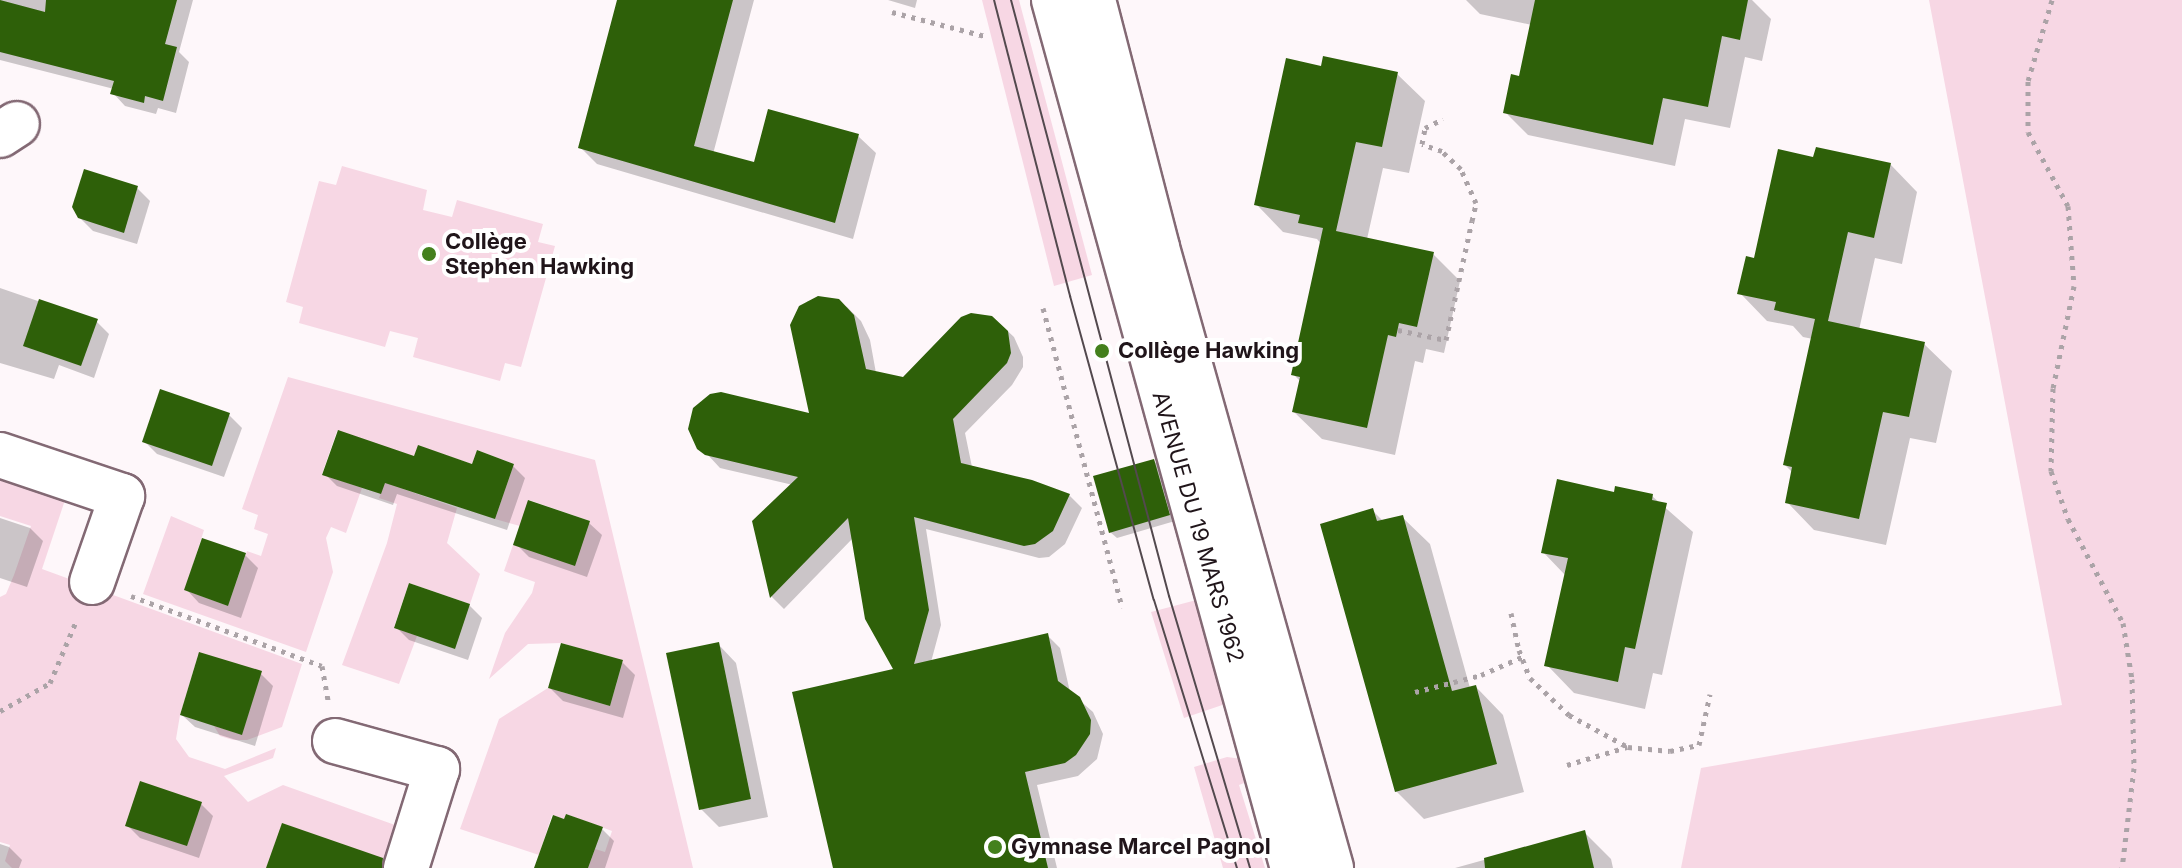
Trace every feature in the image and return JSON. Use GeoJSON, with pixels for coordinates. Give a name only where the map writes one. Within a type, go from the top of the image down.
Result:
{"type":"FeatureCollection","features":[{"type":"Feature","properties":{"kind":"street","name":"AVENUE DU 19 MARS 1962"},"geometry":{"type":"LineString","coordinates":[[1054,0],[1293,868]]}},
{"type":"Feature","properties":{"kind":"street","name":"AVENUE DU 19 MARS 1962"},"geometry":{"type":"LineString","coordinates":[[1093,0],[1157,248],[1331,868]]}},
{"type":"Feature","properties":{"kind":"street"},"geometry":{"type":"LineString","coordinates":[[0,455],[122,496],[92,582]]}},
{"type":"Feature","properties":{"kind":"street"},"geometry":{"type":"LineString","coordinates":[[335,741],[437,769],[406,868]]}},
{"type":"Feature","properties":{"kind":"path"},"geometry":{"type":"LineString","coordinates":[[2052,0],[2028,81],[2028,132],[2068,206],[2074,286],[2053,388],[2051,471],[2068,519],[2123,623],[2132,679],[2134,768],[2122,868]]}},
{"type":"Feature","properties":{"kind":"path"},"geometry":{"type":"LineString","coordinates":[[892,12],[985,36]]}},
{"type":"Feature","properties":{"kind":"path"},"geometry":{"type":"LineString","coordinates":[[1398,330],[1446,340],[1476,203],[1461,169],[1442,151],[1422,144],[1425,128],[1443,119]]}},
{"type":"Feature","properties":{"kind":"path"},"geometry":{"type":"LineString","coordinates":[[1043,308],[1122,608]]}},
{"type":"Feature","properties":{"kind":"path"},"geometry":{"type":"LineString","coordinates":[[0,711],[50,683],[92,582],[322,666],[335,741]]}},
{"type":"Feature","properties":{"kind":"path"},"geometry":{"type":"LineString","coordinates":[[1511,613],[1530,678],[1569,715],[1628,747]]}},
{"type":"Feature","properties":{"kind":"path"},"geometry":{"type":"LineString","coordinates":[[1415,692],[1481,675],[1522,657]]}},
{"type":"Feature","properties":{"kind":"path"},"geometry":{"type":"LineString","coordinates":[[1567,765],[1628,747],[1670,751],[1699,745],[1710,694]]}},
{"type":"Feature","properties":{"kind":"shaded area"},"geometry":{"type":"Polygon","coordinates":[[[982,0],[1019,0],[1092,275],[1054,286],[982,0]]]}},
{"type":"Feature","properties":{"kind":"shaded area"},"geometry":{"type":"Polygon","coordinates":[[[1929,0],[2182,0],[2182,868],[1681,868],[1701,768],[2062,705],[1929,0]]]}},
{"type":"Feature","properties":{"kind":"shaded area"},"geometry":{"type":"Polygon","coordinates":[[[342,166],[427,190],[423,210],[452,217],[457,200],[543,224],[538,242],[555,246],[521,367],[505,363],[500,381],[413,357],[418,338],[390,331],[385,347],[299,323],[303,307],[286,302],[319,181],[336,185],[342,166]]]}},
{"type":"Feature","properties":{"kind":"shaded area"},"geometry":{"type":"Polygon","coordinates":[[[288,377],[595,460],[693,868],[588,868],[595,849],[605,852],[612,831],[566,814],[564,819],[552,815],[539,855],[460,829],[499,719],[548,688],[610,706],[623,661],[561,643],[528,644],[489,679],[505,633],[532,593],[535,582],[504,571],[513,545],[590,521],[529,500],[520,526],[495,519],[514,464],[477,450],[472,464],[418,446],[403,489],[457,508],[447,543],[480,574],[470,604],[409,583],[394,627],[417,636],[399,684],[342,665],[387,543],[397,504],[379,498],[396,451],[337,431],[322,474],[362,488],[346,533],[331,527],[326,538],[333,572],[306,652],[143,594],[171,516],[204,530],[185,590],[228,606],[247,551],[261,556],[268,534],[254,529],[258,515],[242,509],[288,377]]]}},
{"type":"Feature","properties":{"kind":"shaded area"},"geometry":{"type":"Polygon","coordinates":[[[0,477],[65,500],[42,569],[302,664],[282,727],[247,740],[233,740],[220,736],[214,726],[242,734],[261,672],[198,655],[176,739],[189,757],[225,769],[276,748],[273,758],[224,776],[248,802],[283,785],[395,825],[395,839],[385,868],[12,868],[5,861],[10,845],[0,842],[0,597],[6,594],[31,526],[0,516],[0,477]]]}},
{"type":"Feature","properties":{"kind":"shaded area"},"geometry":{"type":"Polygon","coordinates":[[[1204,598],[1234,701],[1184,718],[1151,612],[1204,598]]]}},
{"type":"Feature","properties":{"kind":"shaded area"},"geometry":{"type":"Polygon","coordinates":[[[1227,757],[1242,759],[1254,779],[1239,785],[1265,868],[1223,868],[1194,767],[1227,757]]]}},
{"type":"Feature","properties":{"kind":"building"},"geometry":{"type":"Polygon","coordinates":[[[0,0],[45,12],[46,0],[177,0],[165,44],[177,47],[163,101],[145,96],[144,103],[110,94],[114,81],[0,52],[0,0]]]}},
{"type":"Feature","properties":{"kind":"building"},"geometry":{"type":"Polygon","coordinates":[[[617,0],[733,0],[694,146],[754,162],[768,109],[859,134],[835,223],[578,148],[617,0]]]}},
{"type":"Feature","properties":{"kind":"building"},"geometry":{"type":"Polygon","coordinates":[[[1535,0],[1748,0],[1740,40],[1722,36],[1708,107],[1663,98],[1653,145],[1503,113],[1511,74],[1519,76],[1535,0]]]}},
{"type":"Feature","properties":{"kind":"building"},"geometry":{"type":"Polygon","coordinates":[[[1323,56],[1398,72],[1382,147],[1356,142],[1336,231],[1434,252],[1417,327],[1399,323],[1396,337],[1388,335],[1367,428],[1292,412],[1300,377],[1291,375],[1323,228],[1298,223],[1300,215],[1254,205],[1286,58],[1321,66],[1323,56]]]}},
{"type":"Feature","properties":{"kind":"building"},"geometry":{"type":"Polygon","coordinates":[[[1816,147],[1891,163],[1874,238],[1848,232],[1828,321],[1925,342],[1909,417],[1883,412],[1859,519],[1785,503],[1792,467],[1783,465],[1815,319],[1774,310],[1776,302],[1737,294],[1746,256],[1754,258],[1778,149],[1813,157],[1816,147]]]}},
{"type":"Feature","properties":{"kind":"building"},"geometry":{"type":"Polygon","coordinates":[[[84,169],[138,186],[124,233],[78,218],[72,207],[84,169]]]}},
{"type":"Feature","properties":{"kind":"building"},"geometry":{"type":"Polygon","coordinates":[[[818,296],[839,299],[854,315],[866,369],[903,377],[961,317],[971,313],[992,316],[1008,331],[1011,353],[1007,363],[953,419],[961,463],[1032,480],[1070,494],[1053,531],[1035,544],[1024,546],[914,517],[929,610],[914,664],[1048,633],[1058,681],[1080,697],[1091,720],[1090,734],[1076,755],[1065,763],[1025,772],[1048,868],[833,868],[792,692],[893,669],[865,619],[848,518],[770,598],[752,521],[798,477],[705,455],[697,449],[688,429],[693,408],[710,394],[721,392],[809,413],[790,325],[799,306],[818,296]]]}},
{"type":"Feature","properties":{"kind":"building"},"geometry":{"type":"Polygon","coordinates":[[[39,299],[98,319],[81,366],[23,346],[39,299]]]}},
{"type":"Feature","properties":{"kind":"building"},"geometry":{"type":"Polygon","coordinates":[[[160,389],[230,413],[212,466],[142,442],[160,389]]]}},
{"type":"Feature","properties":{"kind":"building"},"geometry":{"type":"Polygon","coordinates":[[[338,430],[414,456],[418,445],[472,464],[477,450],[514,464],[495,519],[385,483],[381,494],[322,475],[338,430]]]}},
{"type":"Feature","properties":{"kind":"building"},"geometry":{"type":"Polygon","coordinates":[[[1154,459],[1170,515],[1109,533],[1093,476],[1154,459]]]}},
{"type":"Feature","properties":{"kind":"building"},"geometry":{"type":"Polygon","coordinates":[[[1557,479],[1614,492],[1615,486],[1653,494],[1652,500],[1667,503],[1635,649],[1625,647],[1618,682],[1544,666],[1568,558],[1541,553],[1557,479]]]}},
{"type":"Feature","properties":{"kind":"building"},"geometry":{"type":"Polygon","coordinates":[[[528,500],[590,521],[575,566],[513,545],[528,500]]]}},
{"type":"Feature","properties":{"kind":"building"},"geometry":{"type":"Polygon","coordinates":[[[1373,508],[1377,521],[1403,515],[1452,691],[1476,685],[1497,764],[1395,792],[1320,524],[1373,508]]]}},
{"type":"Feature","properties":{"kind":"building"},"geometry":{"type":"Polygon","coordinates":[[[202,538],[246,553],[228,606],[184,590],[202,538]]]}},
{"type":"Feature","properties":{"kind":"building"},"geometry":{"type":"Polygon","coordinates":[[[409,583],[470,604],[455,649],[394,628],[409,583]]]}},
{"type":"Feature","properties":{"kind":"building"},"geometry":{"type":"Polygon","coordinates":[[[719,642],[751,799],[699,810],[666,653],[719,642]]]}},
{"type":"Feature","properties":{"kind":"building"},"geometry":{"type":"Polygon","coordinates":[[[561,643],[623,660],[610,706],[548,688],[561,643]]]}},
{"type":"Feature","properties":{"kind":"building"},"geometry":{"type":"Polygon","coordinates":[[[199,652],[262,671],[242,735],[180,715],[199,652]]]}},
{"type":"Feature","properties":{"kind":"building"},"geometry":{"type":"Polygon","coordinates":[[[140,781],[202,802],[187,846],[125,826],[140,781]]]}},
{"type":"Feature","properties":{"kind":"building"},"geometry":{"type":"Polygon","coordinates":[[[566,814],[603,827],[588,868],[534,868],[553,815],[564,819],[566,814]]]}},
{"type":"Feature","properties":{"kind":"building"},"geometry":{"type":"Polygon","coordinates":[[[282,823],[383,858],[382,868],[266,868],[282,823]]]}},
{"type":"Feature","properties":{"kind":"building"},"geometry":{"type":"Polygon","coordinates":[[[1585,830],[1594,868],[1485,868],[1484,858],[1585,830]]]}},
{"type":"Feature","properties":{"kind":"tram line"},"geometry":{"type":"LineString","coordinates":[[994,0],[1070,296],[1154,600],[1237,868]]}},
{"type":"Feature","properties":{"kind":"tram line"},"geometry":{"type":"LineString","coordinates":[[1011,0],[1169,596],[1250,868]]}},
{"type":"Feature","properties":{"kind":"place","name":"Collège Stephen Hawking"},"geometry":{"type":"Point","coordinates":[429,254]}},
{"type":"Feature","properties":{"kind":"place","name":"Collège Hawking"},"geometry":{"type":"Point","coordinates":[1102,351]}},
{"type":"Feature","properties":{"kind":"place","name":"Gymnase Marcel Pagnol"},"geometry":{"type":"Point","coordinates":[995,847]}}]}
